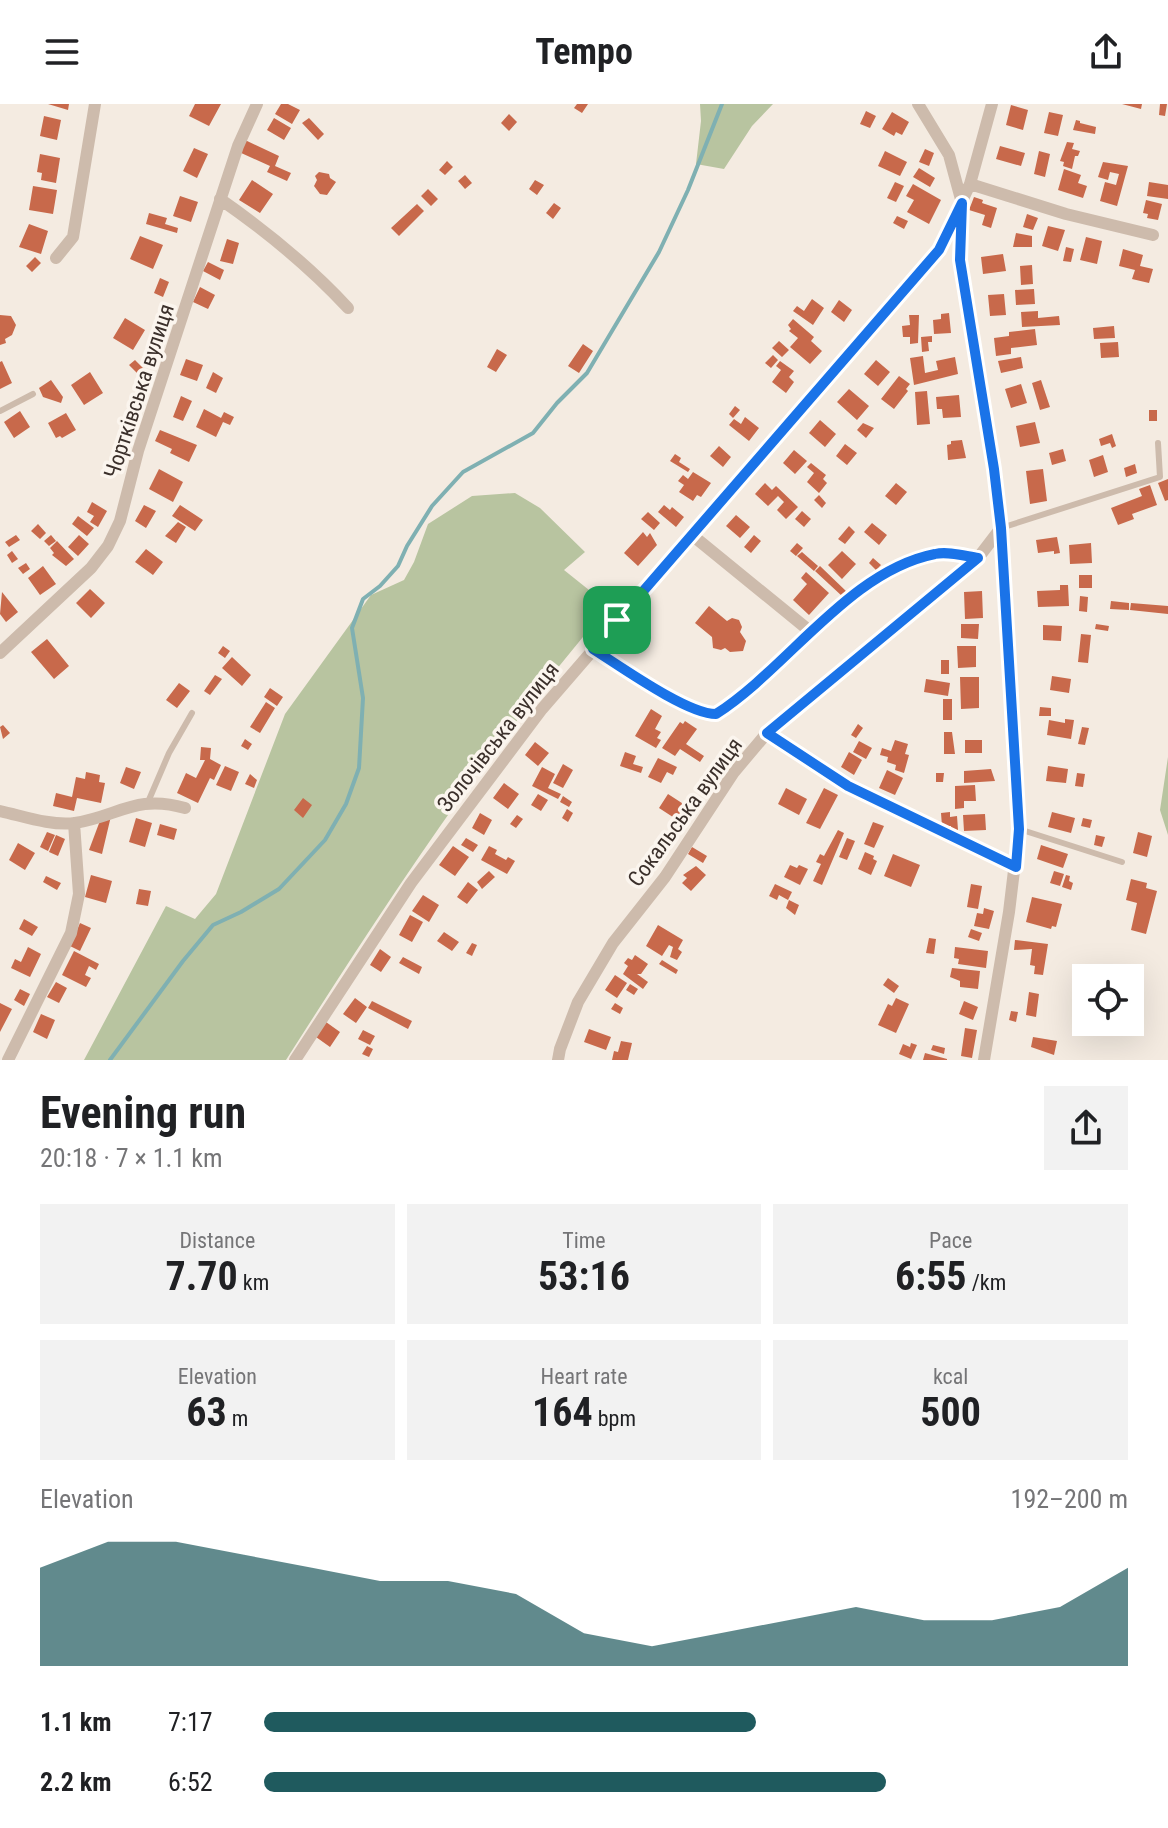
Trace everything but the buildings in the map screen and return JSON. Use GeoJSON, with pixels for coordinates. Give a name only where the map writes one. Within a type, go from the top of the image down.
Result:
{"type":"FeatureCollection","features":[{"type":"Feature","properties":{"kind":"street"},"geometry":{"type":"LineString","coordinates":[[56,258],[73,237],[95,104]]}},
{"type":"Feature","properties":{"kind":"street","name":"Чортківська вулиця"},"geometry":{"type":"LineString","coordinates":[[0,653],[91,568],[108,546],[120,521],[138,451],[220,199],[238,146],[257,104]]}},
{"type":"Feature","properties":{"kind":"street"},"geometry":{"type":"LineString","coordinates":[[918,104],[949,155],[962,203],[960,260],[1001,528],[1019,829],[1016,867],[984,1060]]}},
{"type":"Feature","properties":{"kind":"street","name":"Золочівська вулиця"},"geometry":{"type":"LineString","coordinates":[[295,1060],[411,883],[542,709],[939,250],[970,184],[992,104]]}},
{"type":"Feature","properties":{"kind":"street"},"geometry":{"type":"LineString","coordinates":[[970,184],[1066,214],[1153,235]]}},
{"type":"Feature","properties":{"kind":"street"},"geometry":{"type":"LineString","coordinates":[[220,199],[263,229],[348,308]]}},
{"type":"Feature","properties":{"kind":"street","name":"Сокальська вулиця"},"geometry":{"type":"LineString","coordinates":[[558,1060],[578,1002],[613,943],[665,877],[734,772],[767,733],[978,558],[1001,528]]}},
{"type":"Feature","properties":{"kind":"street"},"geometry":{"type":"LineString","coordinates":[[692,535],[811,632]]}},
{"type":"Feature","properties":{"kind":"street"},"geometry":{"type":"LineString","coordinates":[[593,649],[650,685],[711,714],[722,710],[811,632],[899,564],[938,553],[978,558]]}},
{"type":"Feature","properties":{"kind":"street"},"geometry":{"type":"LineString","coordinates":[[767,733],[848,786],[1016,867]]}},
{"type":"Feature","properties":{"kind":"street"},"geometry":{"type":"LineString","coordinates":[[0,811],[45,821],[74,823],[148,802],[185,808]]}},
{"type":"Feature","properties":{"kind":"street"},"geometry":{"type":"LineString","coordinates":[[8,1060],[71,933],[79,894],[74,823]]}},
{"type":"Feature","properties":{"kind":"lane"},"geometry":{"type":"LineString","coordinates":[[0,411],[33,394]]}},
{"type":"Feature","properties":{"kind":"lane"},"geometry":{"type":"LineString","coordinates":[[1001,528],[1160,477],[1158,443]]}},
{"type":"Feature","properties":{"kind":"lane"},"geometry":{"type":"LineString","coordinates":[[148,802],[169,753],[192,713]]}},
{"type":"Feature","properties":{"kind":"lane"},"geometry":{"type":"LineString","coordinates":[[1019,829],[1122,862]]}},
{"type":"Feature","properties":{"kind":"green space"},"geometry":{"type":"Polygon","coordinates":[[[700,104],[773,104],[752,126],[724,169],[696,164],[700,104]]]}},
{"type":"Feature","properties":{"kind":"green space"},"geometry":{"type":"Polygon","coordinates":[[[515,493],[540,508],[585,552],[564,570],[609,606],[480,770],[400,885],[286,1060],[84,1060],[166,906],[195,919],[216,894],[285,714],[371,595],[404,580],[428,524],[472,496],[515,493]]]}},
{"type":"Feature","properties":{"kind":"green space"},"geometry":{"type":"Polygon","coordinates":[[[1168,757],[1168,835],[1160,810],[1168,757]]]}},
{"type":"Feature","properties":{"kind":"waterway"},"geometry":{"type":"LineString","coordinates":[[110,1060],[213,925],[279,889],[325,840],[346,804],[359,768],[363,698],[352,628],[363,599],[398,566],[432,506],[463,472],[533,433],[587,373],[659,252],[722,104]]}},
{"type":"Feature","properties":{"kind":"route"},"geometry":{"type":"LineString","coordinates":[[962,203],[960,260],[1001,528],[1019,829],[1016,867],[848,786],[767,733],[978,558],[938,553],[899,564],[868,585],[716,714],[701,712],[593,649],[617,620],[939,250],[962,203]]}}]}
